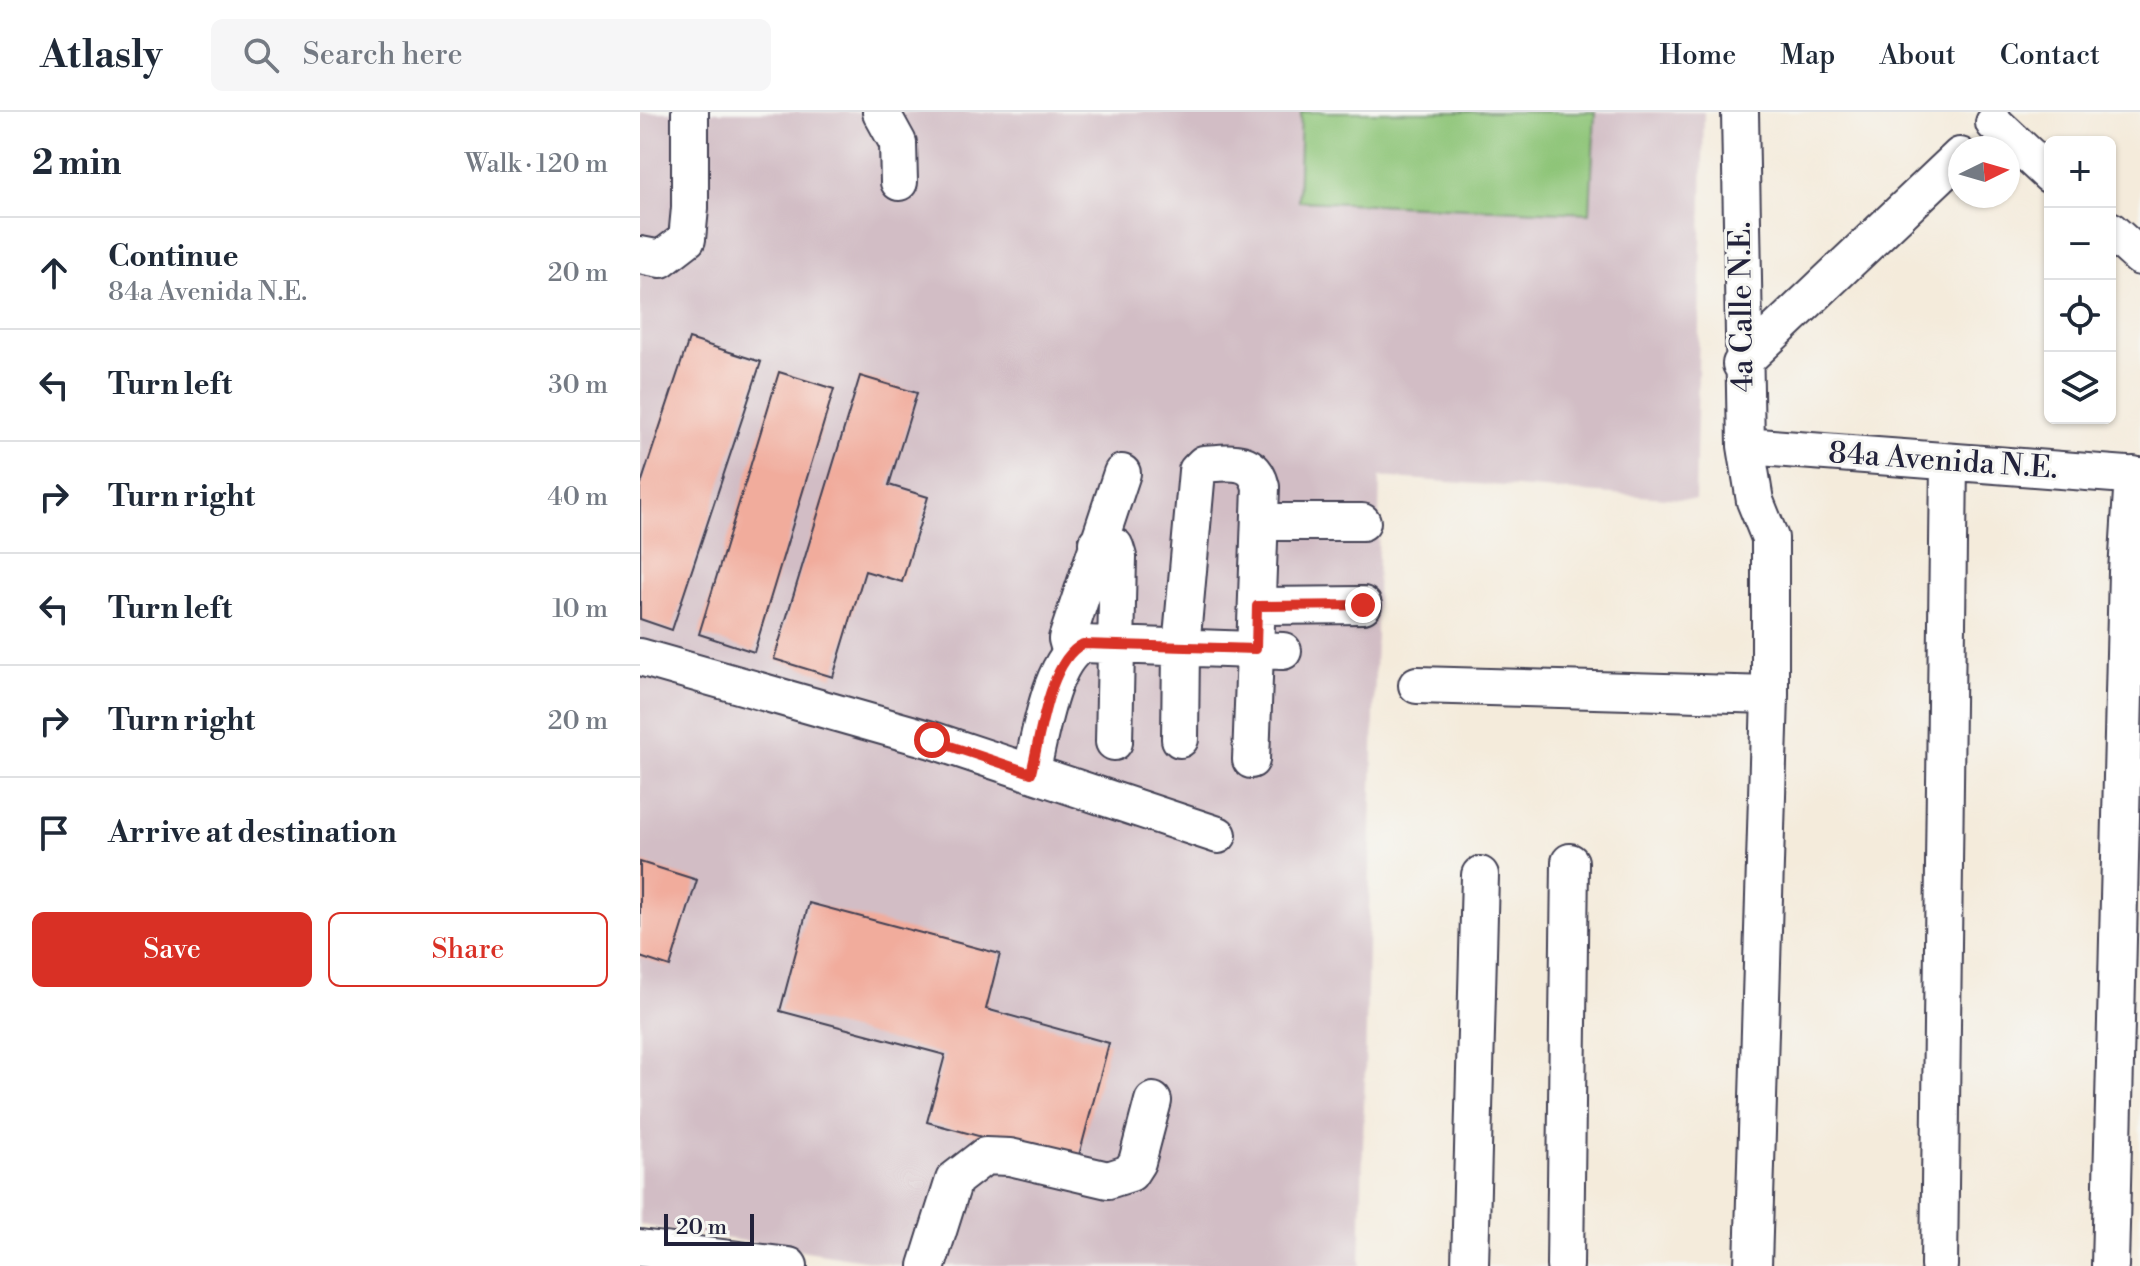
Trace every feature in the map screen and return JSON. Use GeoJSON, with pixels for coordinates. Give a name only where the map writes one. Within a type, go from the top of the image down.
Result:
{"type":"FeatureCollection","features":[{"type":"Feature","properties":{"kind":"street"},"geometry":{"type":"LineString","coordinates":[[640,255],[661,259],[687,239],[690,112]]}},
{"type":"Feature","properties":{"kind":"street"},"geometry":{"type":"LineString","coordinates":[[881,112],[898,143],[899,182]]}},
{"type":"Feature","properties":{"kind":"street","name":"4a Calle N.E."},"geometry":{"type":"LineString","coordinates":[[1743,115],[1741,364],[1746,446],[1755,501],[1770,538],[1770,695],[1753,1266]]}},
{"type":"Feature","properties":{"kind":"street"},"geometry":{"type":"LineString","coordinates":[[1981,136],[2000,118],[2044,168]]}},
{"type":"Feature","properties":{"kind":"street"},"geometry":{"type":"LineString","coordinates":[[1741,364],[1948,167]]}},
{"type":"Feature","properties":{"kind":"street"},"geometry":{"type":"LineString","coordinates":[[2116,235],[2140,257]]}},
{"type":"Feature","properties":{"kind":"street","name":"84a Avenida N.E."},"geometry":{"type":"LineString","coordinates":[[1746,446],[2136,476]]}},
{"type":"Feature","properties":{"kind":"street"},"geometry":{"type":"LineString","coordinates":[[1939,1266],[1949,463]]}},
{"type":"Feature","properties":{"kind":"street"},"geometry":{"type":"LineString","coordinates":[[1180,739],[1181,648],[1197,471],[1204,464],[1246,464],[1258,473],[1257,606],[1270,650],[1251,760]]}},
{"type":"Feature","properties":{"kind":"street"},"geometry":{"type":"LineString","coordinates":[[1070,650],[1067,639],[1122,473]]}},
{"type":"Feature","properties":{"kind":"street"},"geometry":{"type":"LineString","coordinates":[[2110,1266],[2136,476]]}},
{"type":"Feature","properties":{"kind":"street"},"geometry":{"type":"LineString","coordinates":[[1260,522],[1362,522]]}},
{"type":"Feature","properties":{"kind":"street"},"geometry":{"type":"LineString","coordinates":[[1097,543],[1115,547],[1118,557],[1114,742]]}},
{"type":"Feature","properties":{"kind":"street"},"geometry":{"type":"LineString","coordinates":[[1257,606],[1363,605]]}},
{"type":"Feature","properties":{"kind":"street"},"geometry":{"type":"LineString","coordinates":[[1031,773],[1059,670],[1070,650],[1083,644],[1270,650]]}},
{"type":"Feature","properties":{"kind":"street"},"geometry":{"type":"LineString","coordinates":[[640,657],[932,740],[1218,835]]}},
{"type":"Feature","properties":{"kind":"street"},"geometry":{"type":"LineString","coordinates":[[1417,685],[1770,695]]}},
{"type":"Feature","properties":{"kind":"street"},"geometry":{"type":"LineString","coordinates":[[1565,1266],[1570,862]]}},
{"type":"Feature","properties":{"kind":"street"},"geometry":{"type":"LineString","coordinates":[[1470,1266],[1480,875]]}},
{"type":"Feature","properties":{"kind":"street"},"geometry":{"type":"LineString","coordinates":[[927,1266],[954,1180],[985,1156],[1010,1157],[1108,1180],[1119,1177],[1130,1173],[1137,1162],[1153,1101]]}},
{"type":"Feature","properties":{"kind":"street"},"geometry":{"type":"LineString","coordinates":[[640,1248],[789,1266]]}},
{"type":"Feature","properties":{"kind":"shaded area"},"geometry":{"type":"Polygon","coordinates":[[[640,112],[1704,112],[1695,500],[1380,477],[1360,1266],[902,1266],[640,1225],[640,112]]]}},
{"type":"Feature","properties":{"kind":"green space"},"geometry":{"type":"Polygon","coordinates":[[[1301,112],[1595,112],[1590,213],[1298,201],[1301,112]]]}},
{"type":"Feature","properties":{"kind":"building"},"geometry":{"type":"Polygon","coordinates":[[[689,339],[761,362],[672,630],[640,619],[640,487],[689,339]]]}},
{"type":"Feature","properties":{"kind":"building"},"geometry":{"type":"Polygon","coordinates":[[[779,372],[834,389],[754,652],[699,634],[779,372]]]}},
{"type":"Feature","properties":{"kind":"building"},"geometry":{"type":"Polygon","coordinates":[[[860,376],[917,393],[889,485],[928,497],[902,582],[865,571],[833,677],[774,659],[860,376]]]}},
{"type":"Feature","properties":{"kind":"building"},"geometry":{"type":"Polygon","coordinates":[[[640,862],[697,880],[670,967],[640,957],[640,862]]]}},
{"type":"Feature","properties":{"kind":"building"},"geometry":{"type":"Polygon","coordinates":[[[809,903],[1000,954],[986,1009],[1109,1043],[1077,1163],[927,1122],[945,1055],[780,1011],[809,903]]]}},
{"type":"Feature","properties":{"kind":"route"},"geometry":{"type":"LineString","coordinates":[[932,740],[1031,773],[1059,670],[1070,650],[1083,644],[1256,649],[1257,606],[1363,605]]}}]}
